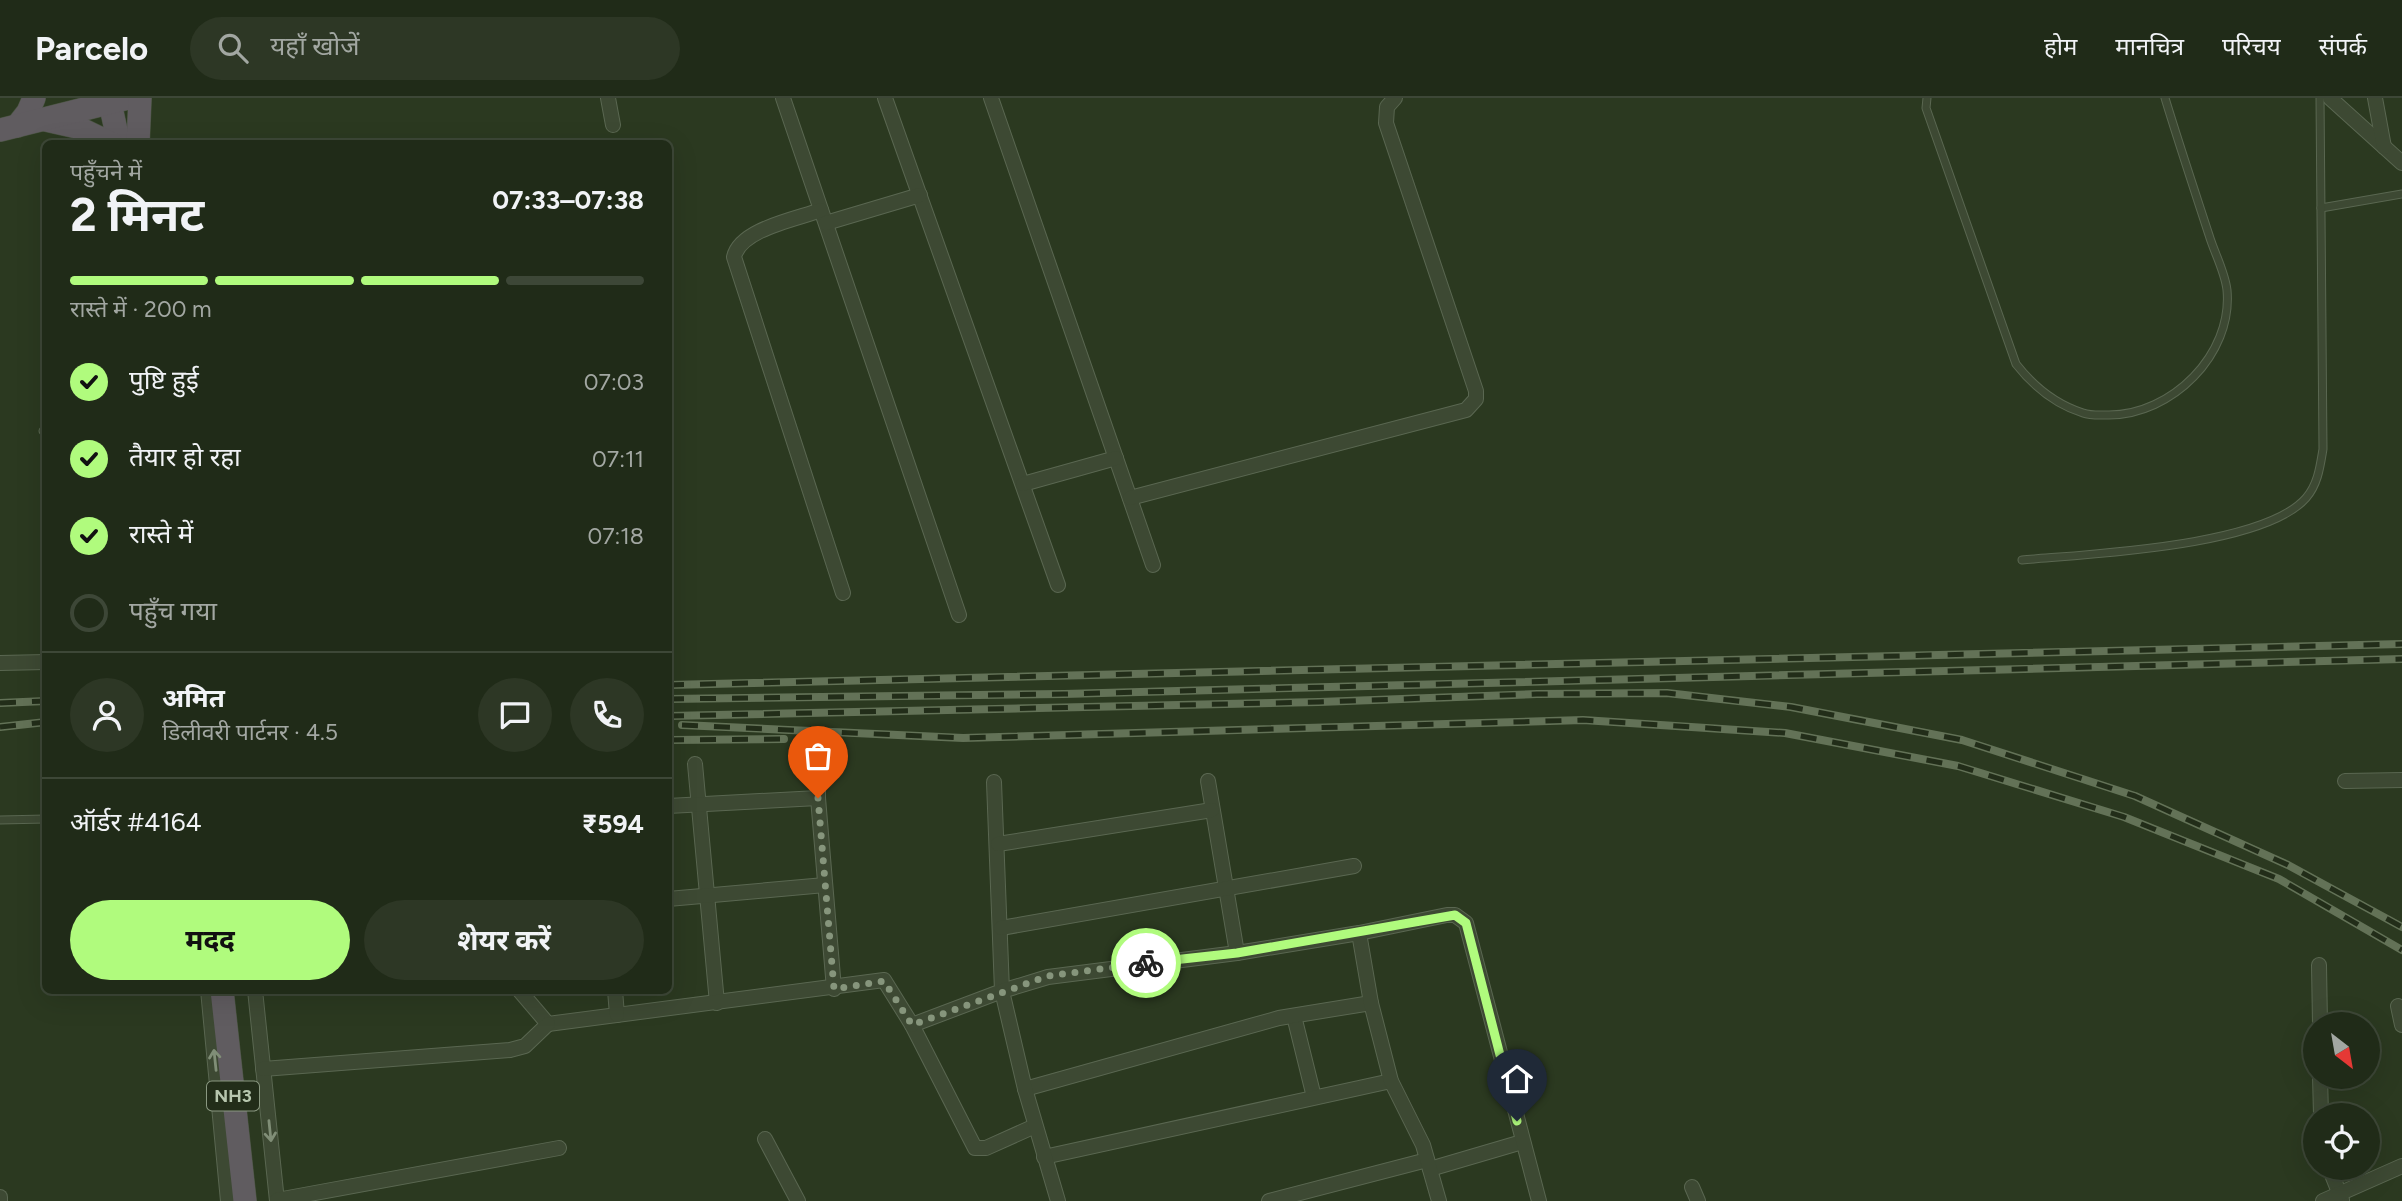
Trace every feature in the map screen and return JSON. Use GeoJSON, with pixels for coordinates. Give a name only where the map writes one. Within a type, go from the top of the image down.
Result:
{"type":"FeatureCollection","features":[{"type":"Feature","properties":{"kind":"highway"},"geometry":{"type":"LineString","coordinates":[[138,140],[140,98]]}},
{"type":"Feature","properties":{"kind":"highway"},"geometry":{"type":"LineString","coordinates":[[8,128],[38,109],[116,99],[119,140]]}},
{"type":"Feature","properties":{"kind":"highway"},"geometry":{"type":"LineString","coordinates":[[38,109],[103,140]]}},
{"type":"Feature","properties":{"kind":"highway","name":"NH3"},"geometry":{"type":"LineString","coordinates":[[222,994],[245,1201]]}},
{"type":"Feature","properties":{"kind":"street"},"geometry":{"type":"LineString","coordinates":[[608,98],[613,125]]}},
{"type":"Feature","properties":{"kind":"street"},"geometry":{"type":"LineString","coordinates":[[885,98],[1058,585]]}},
{"type":"Feature","properties":{"kind":"street"},"geometry":{"type":"LineString","coordinates":[[991,98],[1153,565]]}},
{"type":"Feature","properties":{"kind":"street"},"geometry":{"type":"LineString","coordinates":[[1130,498],[1466,410],[1476,399],[1476,391],[1386,123],[1387,107],[1395,98]]}},
{"type":"Feature","properties":{"kind":"street"},"geometry":{"type":"LineString","coordinates":[[2330,98],[2402,163]]}},
{"type":"Feature","properties":{"kind":"street"},"geometry":{"type":"LineString","coordinates":[[2375,98],[2384,147]]}},
{"type":"Feature","properties":{"kind":"street"},"geometry":{"type":"LineString","coordinates":[[786,99],[959,615]]}},
{"type":"Feature","properties":{"kind":"street"},"geometry":{"type":"LineString","coordinates":[[842,593],[734,257],[736,248],[748,237],[920,195]]}},
{"type":"Feature","properties":{"kind":"street"},"geometry":{"type":"LineString","coordinates":[[1023,484],[1116,458]]}},
{"type":"Feature","properties":{"kind":"street"},"geometry":{"type":"LineString","coordinates":[[0,663],[42,662]]}},
{"type":"Feature","properties":{"kind":"street"},"geometry":{"type":"LineString","coordinates":[[818,757],[818,798],[834,989]]}},
{"type":"Feature","properties":{"kind":"street"},"geometry":{"type":"LineString","coordinates":[[695,764],[717,1003]]}},
{"type":"Feature","properties":{"kind":"street"},"geometry":{"type":"LineString","coordinates":[[2345,781],[2402,780]]}},
{"type":"Feature","properties":{"kind":"street"},"geometry":{"type":"LineString","coordinates":[[993,782],[998,844],[1002,991],[1025,1089],[1058,1201]]}},
{"type":"Feature","properties":{"kind":"street"},"geometry":{"type":"LineString","coordinates":[[1208,782],[1237,953]]}},
{"type":"Feature","properties":{"kind":"street"},"geometry":{"type":"LineString","coordinates":[[672,806],[818,798]]}},
{"type":"Feature","properties":{"kind":"street"},"geometry":{"type":"LineString","coordinates":[[998,844],[1212,810]]}},
{"type":"Feature","properties":{"kind":"street"},"geometry":{"type":"LineString","coordinates":[[1001,928],[1354,866]]}},
{"type":"Feature","properties":{"kind":"street"},"geometry":{"type":"LineString","coordinates":[[672,899],[825,885]]}},
{"type":"Feature","properties":{"kind":"street"},"geometry":{"type":"LineString","coordinates":[[912,1025],[1048,976],[1237,953],[1455,915],[1466,923],[1539,1201]]}},
{"type":"Feature","properties":{"kind":"street"},"geometry":{"type":"LineString","coordinates":[[1359,933],[1371,1003],[1391,1081],[1398,1100],[1416,1128],[1439,1201]]}},
{"type":"Feature","properties":{"kind":"street"},"geometry":{"type":"LineString","coordinates":[[2319,965],[2320,1012]]}},
{"type":"Feature","properties":{"kind":"street"},"geometry":{"type":"LineString","coordinates":[[263,1069],[510,1050],[525,1046],[548,1024],[884,981],[912,1025],[975,1148],[986,1148],[1035,1126]]}},
{"type":"Feature","properties":{"kind":"street"},"geometry":{"type":"LineString","coordinates":[[208,994],[228,1201]]}},
{"type":"Feature","properties":{"kind":"street"},"geometry":{"type":"LineString","coordinates":[[255,994],[277,1200],[559,1148]]}},
{"type":"Feature","properties":{"kind":"street"},"geometry":{"type":"LineString","coordinates":[[522,994],[548,1024]]}},
{"type":"Feature","properties":{"kind":"street"},"geometry":{"type":"LineString","coordinates":[[615,994],[617,1015]]}},
{"type":"Feature","properties":{"kind":"street"},"geometry":{"type":"LineString","coordinates":[[1025,1089],[1294,1016],[1371,1003]]}},
{"type":"Feature","properties":{"kind":"street"},"geometry":{"type":"LineString","coordinates":[[2398,1006],[2402,1025]]}},
{"type":"Feature","properties":{"kind":"street"},"geometry":{"type":"LineString","coordinates":[[1294,1016],[1314,1097]]}},
{"type":"Feature","properties":{"kind":"street"},"geometry":{"type":"LineString","coordinates":[[1044,1157],[1391,1081]]}},
{"type":"Feature","properties":{"kind":"street"},"geometry":{"type":"LineString","coordinates":[[765,1139],[797,1201]]}},
{"type":"Feature","properties":{"kind":"street"},"geometry":{"type":"LineString","coordinates":[[1269,1201],[1522,1142]]}},
{"type":"Feature","properties":{"kind":"street"},"geometry":{"type":"LineString","coordinates":[[2323,1201],[2340,1197],[2402,1166]]}},
{"type":"Feature","properties":{"kind":"street"},"geometry":{"type":"LineString","coordinates":[[2334,1180],[2340,1197]]}},
{"type":"Feature","properties":{"kind":"street"},"geometry":{"type":"LineString","coordinates":[[1692,1187],[1698,1201]]}},
{"type":"Feature","properties":{"kind":"lane"},"geometry":{"type":"LineString","coordinates":[[1927,98],[1926,108],[2016,364],[2031,383],[2054,400],[2085,415],[2131,415],[2166,400],[2191,379],[2213,353],[2224,325],[2227,290],[2165,98]]}},
{"type":"Feature","properties":{"kind":"lane"},"geometry":{"type":"LineString","coordinates":[[2022,560],[2168,546],[2245,529],[2286,514],[2305,499],[2318,481],[2323,449],[2320,98]]}},
{"type":"Feature","properties":{"kind":"lane"},"geometry":{"type":"LineString","coordinates":[[2321,208],[2402,194]]}},
{"type":"Feature","properties":{"kind":"lane"},"geometry":{"type":"LineString","coordinates":[[0,820],[42,819]]}},
{"type":"Feature","properties":{"kind":"railway"},"geometry":{"type":"LineString","coordinates":[[672,685],[2402,644]]}},
{"type":"Feature","properties":{"kind":"railway"},"geometry":{"type":"LineString","coordinates":[[672,699],[1064,694],[2402,659]]}},
{"type":"Feature","properties":{"kind":"railway"},"geometry":{"type":"LineString","coordinates":[[672,716],[1319,702],[1537,694],[1667,693],[1791,707],[1962,740],[2135,796],[2288,865],[2402,927]]}},
{"type":"Feature","properties":{"kind":"railway"},"geometry":{"type":"LineString","coordinates":[[0,703],[42,701]]}},
{"type":"Feature","properties":{"kind":"railway"},"geometry":{"type":"LineString","coordinates":[[682,725],[963,738],[1583,720],[1785,733],[1958,766],[2124,817],[2279,879],[2402,950]]}},
{"type":"Feature","properties":{"kind":"railway"},"geometry":{"type":"LineString","coordinates":[[0,727],[42,722]]}},
{"type":"Feature","properties":{"kind":"railway"},"geometry":{"type":"LineString","coordinates":[[672,740],[784,739]]}},
{"type":"Feature","properties":{"kind":"way so far"},"geometry":{"type":"LineString","coordinates":[[818,798],[834,989],[884,981],[888,983],[912,1025],[1048,976],[1146,963]]}},
{"type":"Feature","properties":{"kind":"route"},"geometry":{"type":"LineString","coordinates":[[1146,963],[1237,953],[1455,915],[1466,923],[1517,1121]]}}]}
